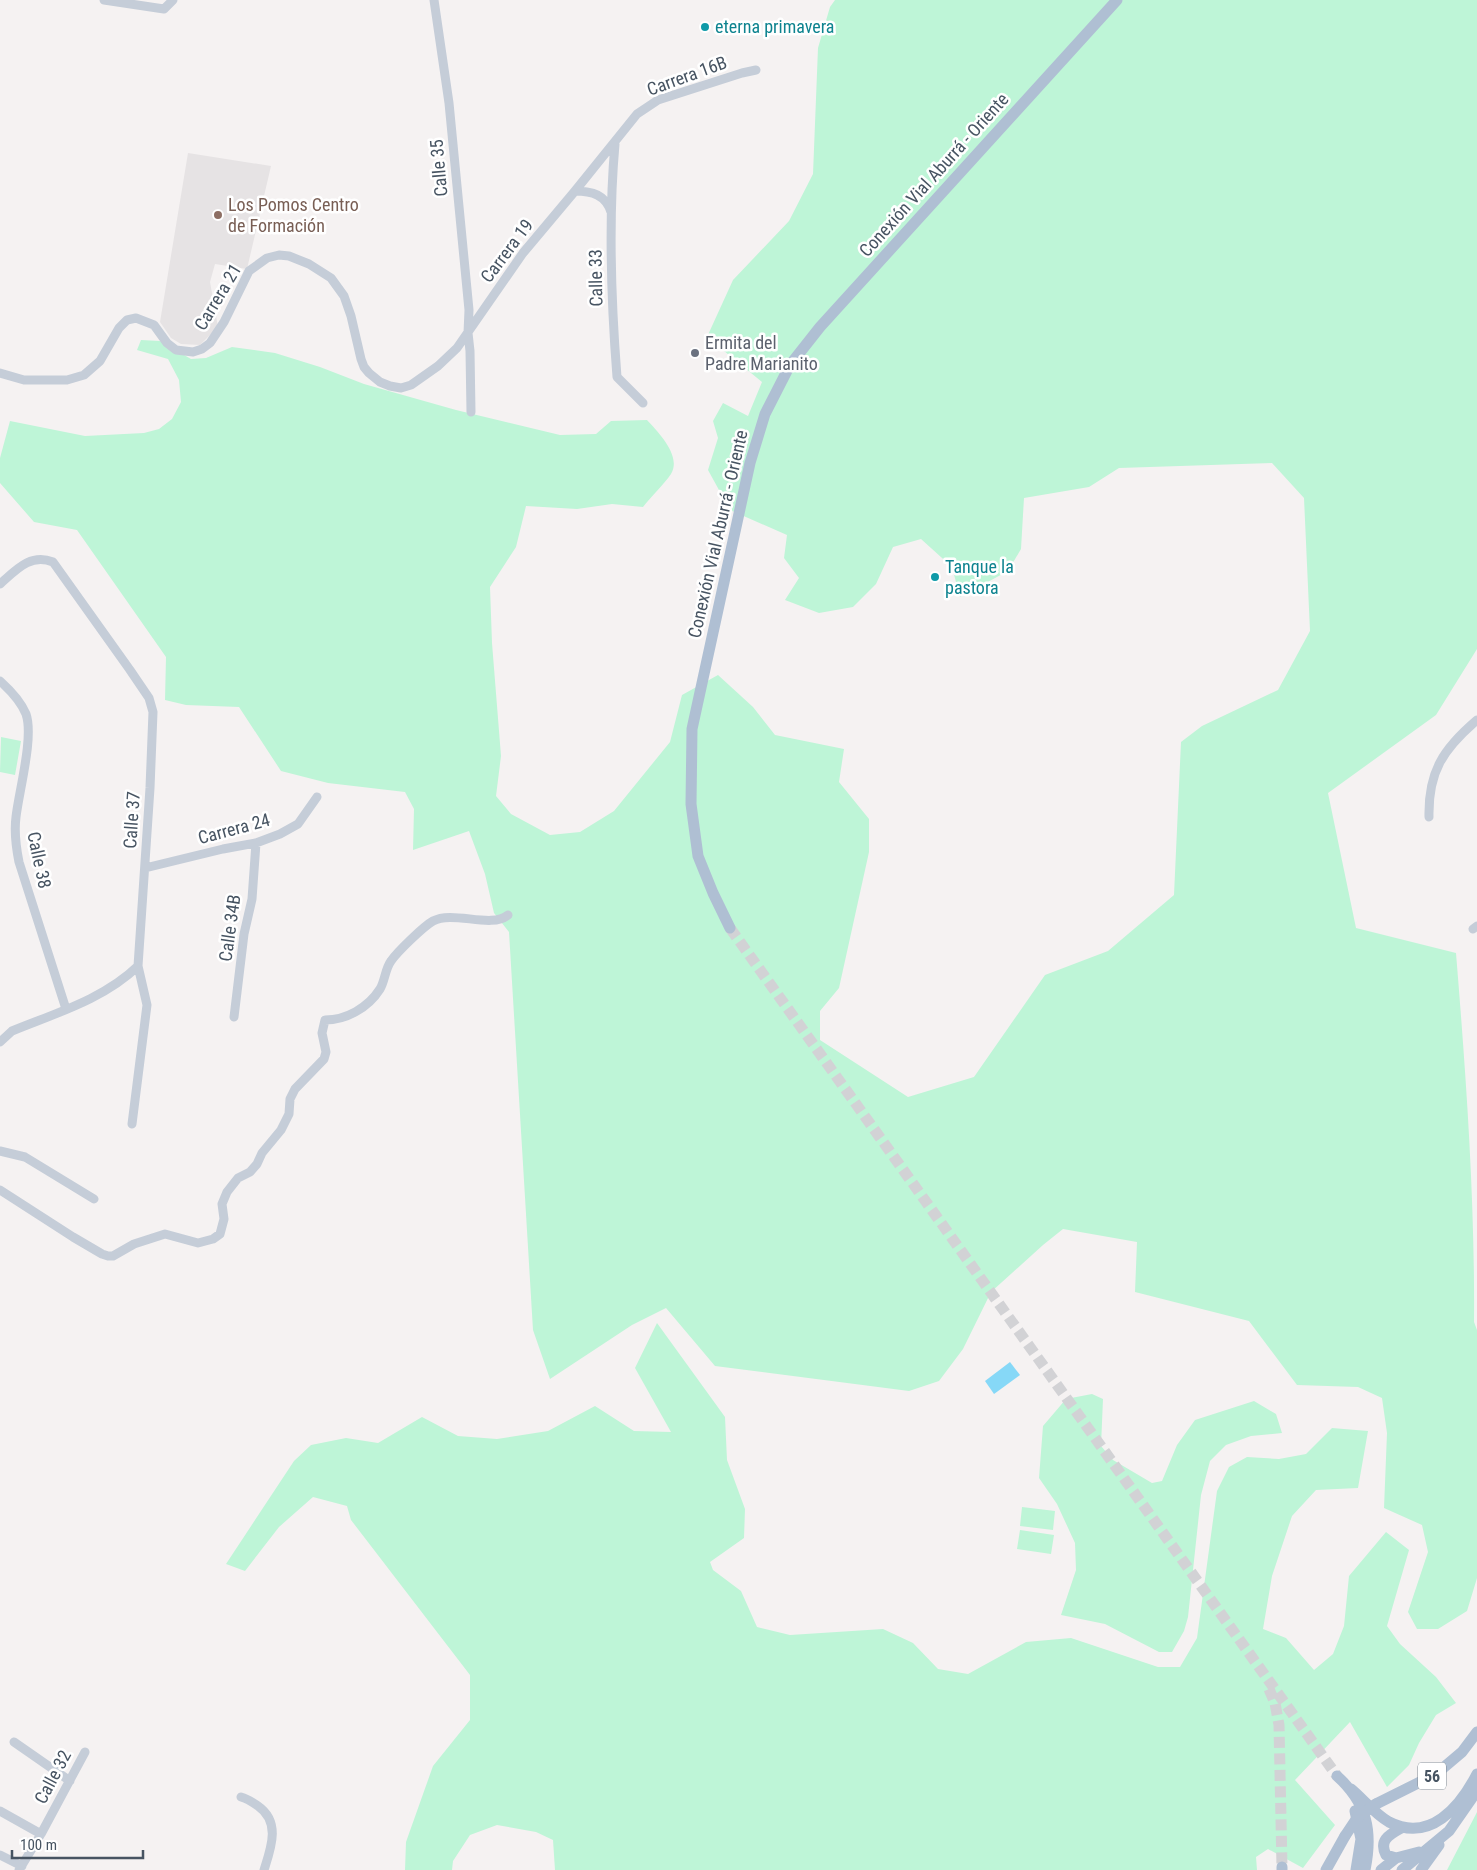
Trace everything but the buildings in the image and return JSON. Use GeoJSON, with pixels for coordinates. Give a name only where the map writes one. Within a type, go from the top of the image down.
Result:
{"type":"FeatureCollection","features":[{"type":"Feature","properties":{"kind":"main road","name":"Conexión Vial Aburrá - Oriente"},"geometry":{"type":"LineString","coordinates":[[730,928],[698,856],[691,804],[692,729],[750,463],[765,414],[790,365],[820,327],[1117,0]]}},
{"type":"Feature","properties":{"kind":"main road","name":"56"},"geometry":{"type":"LineString","coordinates":[[1326,1870],[1344,1836],[1357,1818],[1376,1804],[1436,1774],[1462,1752],[1477,1732]]}},
{"type":"Feature","properties":{"kind":"main road"},"geometry":{"type":"LineString","coordinates":[[1356,1870],[1360,1839],[1359,1824],[1355,1810],[1337,1776],[1381,1816],[1403,1827],[1426,1827],[1440,1821],[1457,1805],[1477,1774]]}},
{"type":"Feature","properties":{"kind":"main road"},"geometry":{"type":"LineString","coordinates":[[1351,1789],[1361,1806],[1369,1836],[1365,1870]]}},
{"type":"Feature","properties":{"kind":"main road"},"geometry":{"type":"LineString","coordinates":[[1421,1870],[1477,1791]]}},
{"type":"Feature","properties":{"kind":"main road"},"geometry":{"type":"LineString","coordinates":[[1396,1858],[1386,1855],[1383,1849],[1384,1842],[1387,1836],[1403,1827]]}},
{"type":"Feature","properties":{"kind":"main road"},"geometry":{"type":"LineString","coordinates":[[1402,1870],[1449,1830]]}},
{"type":"Feature","properties":{"kind":"main road"},"geometry":{"type":"LineString","coordinates":[[1381,1870],[1396,1858],[1416,1854],[1434,1844]]}},
{"type":"Feature","properties":{"kind":"street"},"geometry":{"type":"LineString","coordinates":[[104,0],[164,10],[173,0]]}},
{"type":"Feature","properties":{"kind":"street","name":"Calle 35"},"geometry":{"type":"LineString","coordinates":[[434,0],[449,103],[469,310],[471,412]]}},
{"type":"Feature","properties":{"kind":"street","name":"Carrera 16B"},"geometry":{"type":"LineString","coordinates":[[615,143],[637,114],[658,100],[756,70]]}},
{"type":"Feature","properties":{"kind":"street","name":"Carrera 19"},"geometry":{"type":"LineString","coordinates":[[468,333],[523,253],[615,143]]}},
{"type":"Feature","properties":{"kind":"street","name":"Calle 33"},"geometry":{"type":"LineString","coordinates":[[615,143],[612,215],[612,311],[617,377],[642,403]]}},
{"type":"Feature","properties":{"kind":"street"},"geometry":{"type":"LineString","coordinates":[[575,191],[585,191],[598,195],[609,206],[612,215]]}},
{"type":"Feature","properties":{"kind":"street","name":"Carrera 21"},"geometry":{"type":"LineString","coordinates":[[0,374],[24,380],[67,380],[84,375],[100,361],[119,328],[127,320],[136,318],[154,326],[167,344],[176,350],[192,352],[202,349],[210,344],[224,322],[249,270],[267,258],[279,255],[288,256],[309,264],[331,278],[344,296],[364,367],[380,382],[401,388],[411,385],[451,354],[468,333]]}},
{"type":"Feature","properties":{"kind":"street","name":"Calle 37"},"geometry":{"type":"LineString","coordinates":[[0,584],[27,562],[38,558],[53,562],[149,698],[153,712],[138,966],[147,1005],[132,1124]]}},
{"type":"Feature","properties":{"kind":"street","name":"Calle 38"},"geometry":{"type":"LineString","coordinates":[[0,682],[12,693],[26,715],[28,741],[16,818],[15,840],[19,862],[66,1009]]}},
{"type":"Feature","properties":{"kind":"street"},"geometry":{"type":"LineString","coordinates":[[1429,817],[1428,800],[1437,766],[1458,738],[1477,720]]}},
{"type":"Feature","properties":{"kind":"street","name":"Carrera 24"},"geometry":{"type":"LineString","coordinates":[[145,868],[256,843],[280,834],[298,824],[317,797]]}},
{"type":"Feature","properties":{"kind":"street","name":"Calle 34B"},"geometry":{"type":"LineString","coordinates":[[234,1017],[244,934],[252,900],[256,843]]}},
{"type":"Feature","properties":{"kind":"street"},"geometry":{"type":"LineString","coordinates":[[0,1190],[73,1237],[108,1256],[113,1256],[134,1244],[165,1234],[198,1243],[213,1239],[220,1234],[224,1220],[222,1204],[227,1192],[238,1178],[250,1172],[257,1164],[262,1154],[281,1130],[289,1114],[290,1099],[295,1089],[320,1066],[324,1059],[326,1052],[322,1033],[325,1020],[338,1020],[353,1014],[369,1001],[380,989],[391,961],[434,920],[458,918],[496,920],[504,919],[508,915]]}},
{"type":"Feature","properties":{"kind":"street"},"geometry":{"type":"LineString","coordinates":[[0,1042],[12,1031],[109,989],[138,966]]}},
{"type":"Feature","properties":{"kind":"street"},"geometry":{"type":"LineString","coordinates":[[0,1151],[25,1157],[94,1199]]}},
{"type":"Feature","properties":{"kind":"street"},"geometry":{"type":"LineString","coordinates":[[14,1742],[70,1781]]}},
{"type":"Feature","properties":{"kind":"street","name":"Calle 32"},"geometry":{"type":"LineString","coordinates":[[20,1868],[41,1834],[85,1752]]}},
{"type":"Feature","properties":{"kind":"street"},"geometry":{"type":"LineString","coordinates":[[241,1797],[249,1799],[264,1810],[272,1826],[272,1846],[264,1870]]}},
{"type":"Feature","properties":{"kind":"street"},"geometry":{"type":"LineString","coordinates":[[0,1811],[41,1834]]}},
{"type":"Feature","properties":{"kind":"street"},"geometry":{"type":"LineString","coordinates":[[0,1855],[20,1868]]}},
{"type":"Feature","properties":{"kind":"shaded area","name":"Los Pomos Centro de Formación"},"geometry":{"type":"Polygon","coordinates":[[[188,153],[271,166],[247,269],[215,264],[210,282],[218,327],[200,345],[181,344],[171,338],[160,322],[188,153]]]}},
{"type":"Feature","properties":{"kind":"green space"},"geometry":{"type":"Polygon","coordinates":[[[835,0],[1477,0],[1477,649],[1436,715],[1328,793],[1356,928],[1456,953],[1469,1137],[1473,1229],[1474,1322],[1477,1330],[1477,1578],[1467,1611],[1438,1629],[1417,1629],[1408,1612],[1428,1552],[1422,1525],[1384,1508],[1387,1433],[1382,1398],[1358,1387],[1297,1385],[1249,1321],[1135,1292],[1137,1242],[1063,1229],[991,1292],[963,1349],[939,1381],[909,1391],[715,1366],[666,1308],[632,1325],[550,1379],[533,1330],[509,932],[494,913],[485,874],[469,831],[413,850],[414,809],[405,792],[328,783],[281,771],[239,707],[186,705],[165,700],[166,657],[77,530],[34,522],[0,483],[0,458],[10,421],[85,436],[144,433],[159,429],[172,419],[181,402],[179,380],[168,359],[137,350],[141,340],[160,341],[191,359],[206,358],[232,347],[275,353],[320,367],[364,384],[456,410],[560,435],[596,434],[611,421],[647,420],[667,445],[671,452],[674,467],[668,478],[643,507],[612,504],[577,509],[526,506],[516,547],[490,587],[492,643],[501,756],[496,796],[511,814],[550,835],[580,832],[614,811],[670,742],[682,695],[718,675],[753,707],[775,735],[844,749],[839,782],[869,819],[869,852],[839,988],[820,1011],[820,1040],[908,1097],[974,1077],[1045,975],[1108,951],[1174,895],[1181,742],[1202,726],[1278,690],[1310,631],[1304,498],[1272,463],[1119,468],[1089,487],[1024,498],[1021,549],[1008,571],[960,597],[952,567],[921,539],[893,547],[876,584],[853,607],[819,613],[785,600],[799,578],[784,558],[787,535],[730,510],[708,470],[718,438],[713,421],[723,403],[748,416],[762,382],[707,337],[733,280],[789,221],[813,174],[818,48],[830,7],[835,0]]]}},
{"type":"Feature","properties":{"kind":"green space"},"geometry":{"type":"Polygon","coordinates":[[[1,737],[21,741],[15,775],[0,772],[1,737]]]}},
{"type":"Feature","properties":{"kind":"green space"},"geometry":{"type":"Polygon","coordinates":[[[657,1323],[725,1417],[727,1460],[745,1509],[744,1538],[710,1562],[713,1570],[741,1591],[757,1627],[790,1635],[883,1629],[913,1643],[938,1669],[968,1674],[1026,1642],[1071,1638],[1158,1667],[1180,1667],[1197,1638],[1217,1491],[1229,1467],[1247,1457],[1279,1459],[1306,1454],[1332,1428],[1368,1431],[1358,1488],[1316,1490],[1292,1516],[1272,1576],[1263,1629],[1286,1638],[1314,1670],[1333,1654],[1344,1626],[1349,1576],[1386,1532],[1409,1550],[1387,1626],[1400,1644],[1436,1677],[1456,1703],[1436,1715],[1419,1743],[1409,1765],[1387,1787],[1350,1722],[1295,1780],[1335,1825],[1303,1868],[1268,1849],[1256,1857],[1257,1870],[555,1870],[553,1840],[536,1832],[497,1825],[470,1835],[453,1861],[452,1870],[405,1870],[406,1842],[433,1766],[470,1720],[470,1675],[351,1520],[347,1506],[313,1497],[279,1527],[245,1571],[226,1564],[294,1461],[311,1445],[346,1438],[378,1443],[422,1417],[458,1436],[497,1439],[548,1431],[595,1406],[634,1431],[671,1432],[635,1368],[657,1323]]]}},
{"type":"Feature","properties":{"kind":"green space"},"geometry":{"type":"Polygon","coordinates":[[[1092,1394],[1103,1399],[1101,1446],[1113,1460],[1152,1483],[1162,1481],[1177,1445],[1195,1420],[1254,1401],[1276,1414],[1282,1433],[1251,1436],[1226,1445],[1210,1461],[1201,1495],[1188,1617],[1184,1631],[1172,1652],[1159,1652],[1105,1624],[1061,1615],[1076,1570],[1075,1543],[1057,1504],[1039,1478],[1043,1426],[1066,1399],[1092,1394]]]}},
{"type":"Feature","properties":{"kind":"green space"},"geometry":{"type":"Polygon","coordinates":[[[1022,1507],[1055,1511],[1053,1530],[1020,1526],[1022,1507]]]}},
{"type":"Feature","properties":{"kind":"green space"},"geometry":{"type":"Polygon","coordinates":[[[1020,1530],[1054,1535],[1051,1554],[1017,1549],[1020,1530]]]}},
{"type":"Feature","properties":{"kind":"green space"},"geometry":{"type":"Polygon","coordinates":[[[1477,1812],[1477,1870],[1447,1870],[1475,1816],[1477,1812]]]}},
{"type":"Feature","properties":{"kind":"water"},"geometry":{"type":"Polygon","coordinates":[[[1010,1362],[1020,1375],[994,1394],[985,1381],[1010,1362]]]}},
{"type":"Feature","properties":{"kind":"tunnel"},"geometry":{"type":"LineString","coordinates":[[730,928],[1337,1776]]}},
{"type":"Feature","properties":{"kind":"tunnel"},"geometry":{"type":"LineString","coordinates":[[1269,1689],[1275,1703],[1279,1725],[1282,1867]]}},
{"type":"Feature","properties":{"kind":"place","name":"eterna primavera"},"geometry":{"type":"Point","coordinates":[705,27]}},
{"type":"Feature","properties":{"kind":"place","name":"Los Pomos Centro de Formación"},"geometry":{"type":"Point","coordinates":[218,215]}},
{"type":"Feature","properties":{"kind":"place","name":"Ermita del Padre Marianito"},"geometry":{"type":"Point","coordinates":[695,353]}},
{"type":"Feature","properties":{"kind":"place","name":"Tanque la pastora"},"geometry":{"type":"Point","coordinates":[935,577]}}]}
